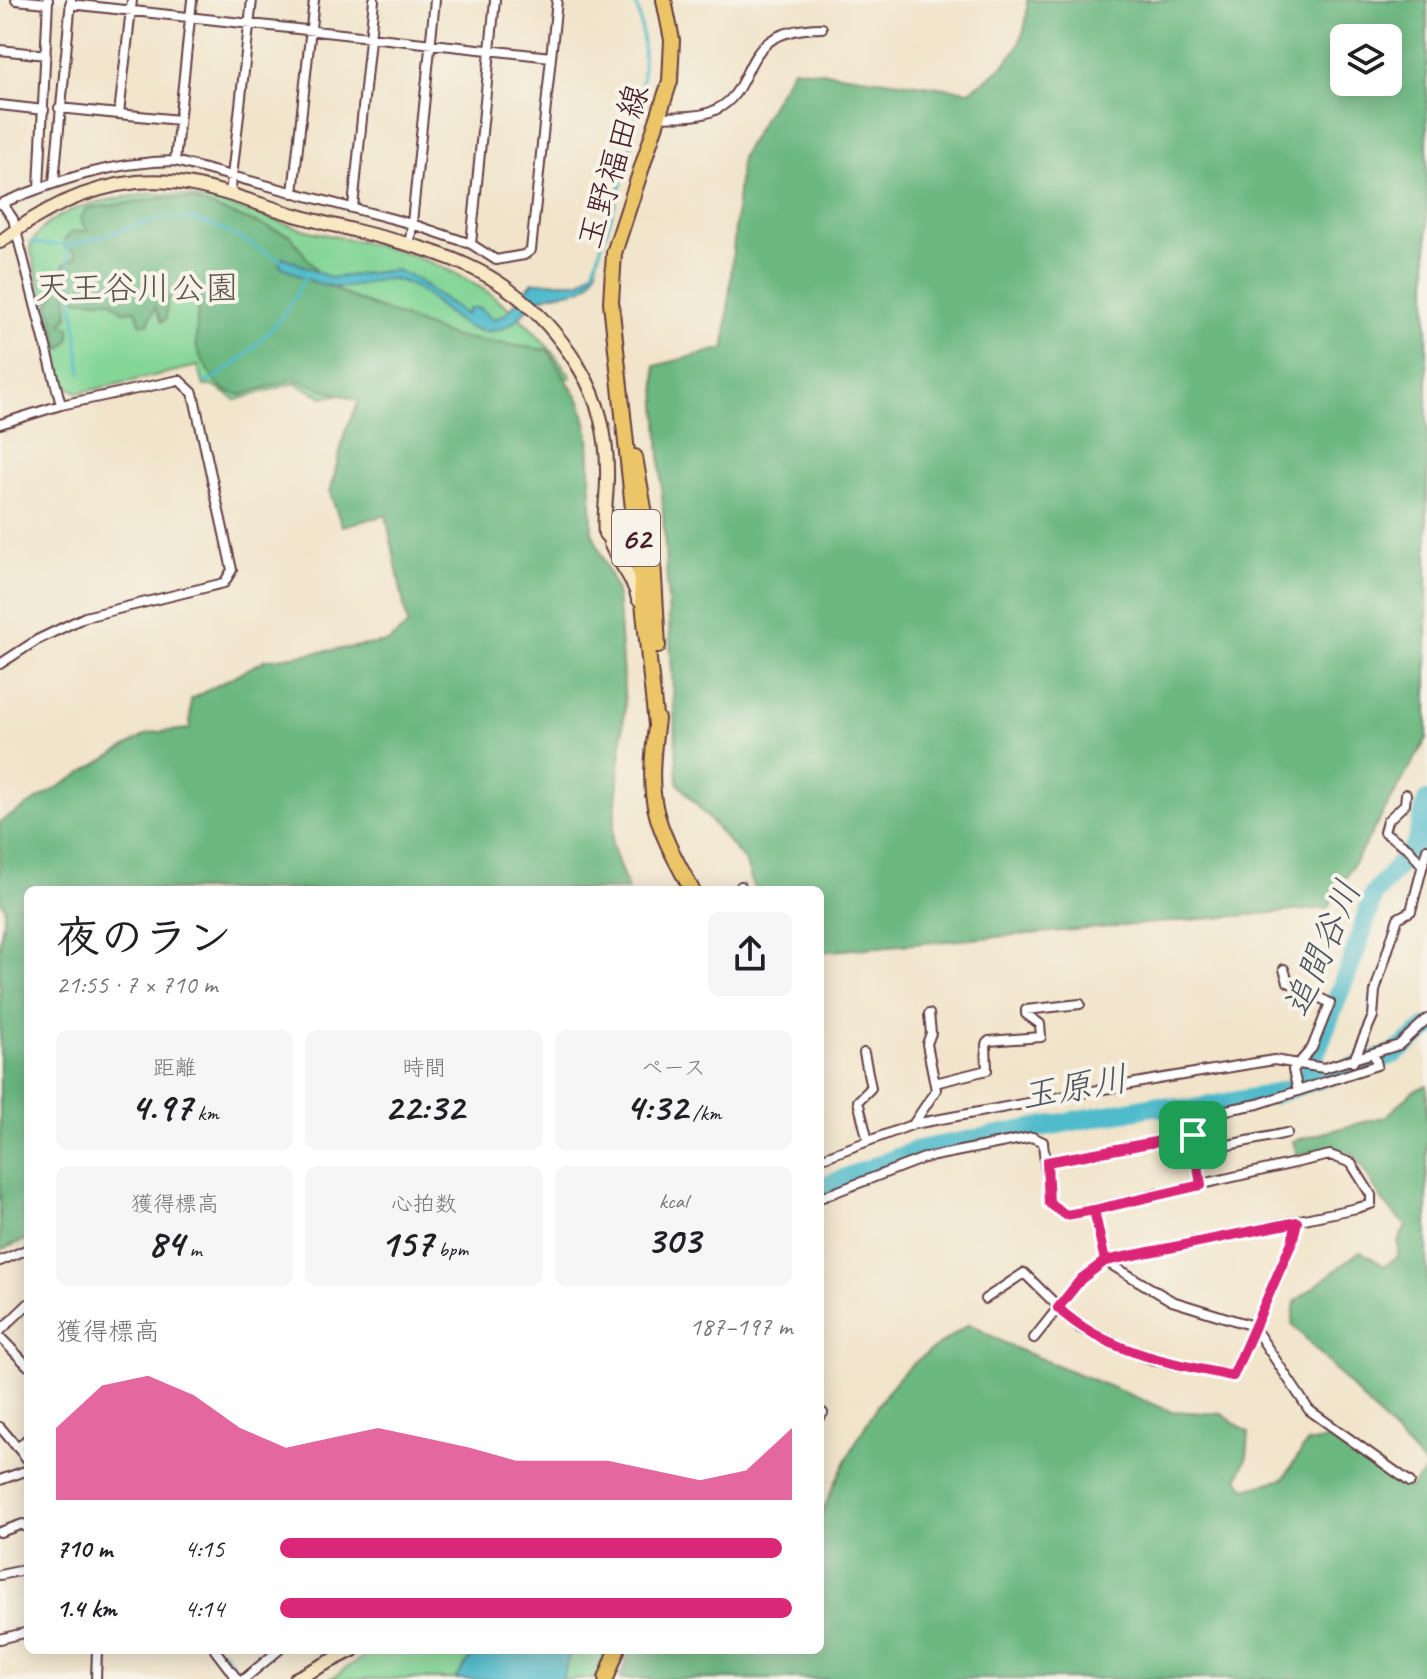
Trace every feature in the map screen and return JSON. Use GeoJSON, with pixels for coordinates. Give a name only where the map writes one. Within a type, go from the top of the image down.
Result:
{"type":"FeatureCollection","features":[{"type":"Feature","properties":{"kind":"main road","name":"玉野福田線"},"geometry":{"type":"LineString","coordinates":[[664,0],[672,40],[672,61],[659,117],[614,253],[611,302],[644,545],[660,697],[650,787],[660,829],[690,886]]}},
{"type":"Feature","properties":{"kind":"main road","name":"玉野福田線"},"geometry":{"type":"LineString","coordinates":[[644,545],[656,725]]}},
{"type":"Feature","properties":{"kind":"main road"},"geometry":{"type":"LineString","coordinates":[[606,1679],[615,1654]]}},
{"type":"Feature","properties":{"kind":"street"},"geometry":{"type":"LineString","coordinates":[[16,0],[48,1],[39,188]]}},
{"type":"Feature","properties":{"kind":"street"},"geometry":{"type":"LineString","coordinates":[[119,114],[132,0]]}},
{"type":"Feature","properties":{"kind":"street"},"geometry":{"type":"LineString","coordinates":[[175,161],[192,0]]}},
{"type":"Feature","properties":{"kind":"street"},"geometry":{"type":"LineString","coordinates":[[230,194],[252,0]]}},
{"type":"Feature","properties":{"kind":"street"},"geometry":{"type":"LineString","coordinates":[[293,193],[314,0]]}},
{"type":"Feature","properties":{"kind":"street"},"geometry":{"type":"LineString","coordinates":[[353,207],[374,0]]}},
{"type":"Feature","properties":{"kind":"street"},"geometry":{"type":"LineString","coordinates":[[410,242],[435,0]]}},
{"type":"Feature","properties":{"kind":"street"},"geometry":{"type":"LineString","coordinates":[[471,244],[495,0]]}},
{"type":"Feature","properties":{"kind":"street"},"geometry":{"type":"LineString","coordinates":[[485,274],[496,260],[524,255],[531,250],[557,0]]}},
{"type":"Feature","properties":{"kind":"street"},"geometry":{"type":"LineString","coordinates":[[54,182],[70,2],[190,19],[551,57]]}},
{"type":"Feature","properties":{"kind":"street"},"geometry":{"type":"LineString","coordinates":[[659,117],[716,110],[732,97],[751,58],[775,38],[789,31],[822,28]]}},
{"type":"Feature","properties":{"kind":"street"},"geometry":{"type":"LineString","coordinates":[[0,50],[46,55]]}},
{"type":"Feature","properties":{"kind":"street"},"geometry":{"type":"LineString","coordinates":[[0,105],[44,110]]}},
{"type":"Feature","properties":{"kind":"street"},"geometry":{"type":"LineString","coordinates":[[59,108],[179,120]]}},
{"type":"Feature","properties":{"kind":"street"},"geometry":{"type":"LineString","coordinates":[[61,405],[13,219],[1,203],[54,182],[114,165],[175,161],[412,224],[471,244],[496,260]]}},
{"type":"Feature","properties":{"kind":"street"},"geometry":{"type":"LineString","coordinates":[[0,242],[59,203],[109,187],[166,182],[230,194],[303,218],[410,242],[485,274],[519,298],[564,344],[598,405],[606,452],[603,522],[617,560],[635,587],[650,652]]}},
{"type":"Feature","properties":{"kind":"street"},"geometry":{"type":"LineString","coordinates":[[0,424],[61,405],[179,380],[185,383],[193,393],[232,570],[224,583],[85,617],[37,640],[0,664]]}},
{"type":"Feature","properties":{"kind":"street"},"geometry":{"type":"LineString","coordinates":[[610,543],[644,545]]}},
{"type":"Feature","properties":{"kind":"street"},"geometry":{"type":"LineString","coordinates":[[1406,794],[1405,804],[1387,821],[1384,832],[1411,851],[1422,865]]}},
{"type":"Feature","properties":{"kind":"street"},"geometry":{"type":"LineString","coordinates":[[1355,1072],[1352,1062],[1373,1016],[1375,991],[1398,918],[1411,911],[1427,849]]}},
{"type":"Feature","properties":{"kind":"street"},"geometry":{"type":"LineString","coordinates":[[1284,969],[1288,982],[1330,1003],[1296,1087]]}},
{"type":"Feature","properties":{"kind":"street"},"geometry":{"type":"LineString","coordinates":[[935,1083],[987,1070],[986,1044],[989,1041],[1041,1037],[1040,1024],[1026,1014],[1026,1010],[1080,1004]]}},
{"type":"Feature","properties":{"kind":"street"},"geometry":{"type":"LineString","coordinates":[[914,1124],[934,1097],[935,1083],[927,1044],[931,1033],[929,1014]]}},
{"type":"Feature","properties":{"kind":"street"},"geometry":{"type":"LineString","coordinates":[[824,1158],[914,1124],[1274,1060],[1304,1067],[1336,1066],[1399,1045],[1427,1019]]}},
{"type":"Feature","properties":{"kind":"street"},"geometry":{"type":"LineString","coordinates":[[864,1053],[871,1088],[858,1101],[868,1141]]}},
{"type":"Feature","properties":{"kind":"street"},"geometry":{"type":"LineString","coordinates":[[1201,1185],[1194,1152],[1195,1116],[1258,1104],[1296,1087],[1377,1065],[1374,1054]]}},
{"type":"Feature","properties":{"kind":"street"},"geometry":{"type":"LineString","coordinates":[[1336,1066],[1340,1077]]}},
{"type":"Feature","properties":{"kind":"street"},"geometry":{"type":"LineString","coordinates":[[1194,1152],[1287,1133]]}},
{"type":"Feature","properties":{"kind":"street"},"geometry":{"type":"LineString","coordinates":[[1047,1162],[1193,1135]]}},
{"type":"Feature","properties":{"kind":"street"},"geometry":{"type":"LineString","coordinates":[[824,1196],[924,1158],[1032,1137],[1043,1142],[1049,1203],[1066,1215],[1330,1155],[1351,1163],[1371,1195],[1371,1204],[1105,1261],[1081,1279],[1034,1338]]}},
{"type":"Feature","properties":{"kind":"street"},"geometry":{"type":"LineString","coordinates":[[1094,1210],[1105,1261],[1172,1301],[1253,1326],[1309,1410],[1410,1482]]}},
{"type":"Feature","properties":{"kind":"street"},"geometry":{"type":"LineString","coordinates":[[985,1299],[1024,1273],[1080,1328],[1151,1360],[1233,1376],[1292,1242],[1297,1222]]}},
{"type":"Feature","properties":{"kind":"street"},"geometry":{"type":"LineString","coordinates":[[0,1261],[24,1252]]}},
{"type":"Feature","properties":{"kind":"street"},"geometry":{"type":"LineString","coordinates":[[0,1331],[24,1308]]}},
{"type":"Feature","properties":{"kind":"street"},"geometry":{"type":"LineString","coordinates":[[0,1337],[24,1362]]}},
{"type":"Feature","properties":{"kind":"street"},"geometry":{"type":"LineString","coordinates":[[0,1428],[24,1455]]}},
{"type":"Feature","properties":{"kind":"street"},"geometry":{"type":"LineString","coordinates":[[18,1448],[24,1442]]}},
{"type":"Feature","properties":{"kind":"street"},"geometry":{"type":"LineString","coordinates":[[0,1480],[24,1471]]}},
{"type":"Feature","properties":{"kind":"street"},"geometry":{"type":"LineString","coordinates":[[0,1532],[24,1525]]}},
{"type":"Feature","properties":{"kind":"street"},"geometry":{"type":"LineString","coordinates":[[0,1575],[24,1570]]}},
{"type":"Feature","properties":{"kind":"street"},"geometry":{"type":"LineString","coordinates":[[0,1639],[24,1633]]}},
{"type":"Feature","properties":{"kind":"street"},"geometry":{"type":"LineString","coordinates":[[96,1679],[97,1654]]}},
{"type":"Feature","properties":{"kind":"street"},"geometry":{"type":"LineString","coordinates":[[218,1654],[237,1679]]}},
{"type":"Feature","properties":{"kind":"street"},"geometry":{"type":"LineString","coordinates":[[244,1679],[274,1654]]}},
{"type":"Feature","properties":{"kind":"street"},"geometry":{"type":"LineString","coordinates":[[295,1679],[345,1654]]}},
{"type":"Feature","properties":{"kind":"green space"},"geometry":{"type":"Polygon","coordinates":[[[1027,0],[1427,0],[1427,738],[1328,908],[824,952],[824,886],[754,886],[745,861],[678,783],[655,366],[725,348],[741,157],[793,68],[969,91],[994,74],[1019,43],[1027,16],[1027,0]]]}},
{"type":"Feature","properties":{"kind":"green space","name":"天王谷川公園"},"geometry":{"type":"Polygon","coordinates":[[[151,194],[188,196],[223,204],[304,229],[387,248],[443,268],[468,280],[513,312],[553,353],[571,377],[551,388],[354,392],[324,397],[295,383],[236,400],[213,386],[204,386],[198,366],[78,393],[64,384],[30,247],[39,233],[65,213],[117,198],[151,194]]]}},
{"type":"Feature","properties":{"kind":"green space"},"geometry":{"type":"Polygon","coordinates":[[[163,198],[193,200],[290,235],[326,284],[348,296],[454,337],[548,350],[581,403],[589,435],[592,532],[617,592],[625,706],[612,845],[627,886],[24,886],[24,1241],[0,1250],[0,941],[5,908],[0,900],[0,822],[149,733],[190,729],[191,699],[265,660],[388,642],[408,625],[386,515],[342,526],[330,493],[345,432],[359,401],[294,379],[241,395],[228,392],[217,384],[200,356],[196,344],[198,299],[188,290],[167,299],[166,319],[162,322],[155,307],[148,324],[140,323],[136,310],[122,311],[111,300],[78,300],[67,285],[68,316],[62,324],[70,328],[70,335],[60,349],[49,303],[56,293],[52,279],[62,274],[64,264],[77,257],[74,251],[65,248],[64,240],[72,232],[88,231],[80,219],[86,209],[163,198]]]}},
{"type":"Feature","properties":{"kind":"green space"},"geometry":{"type":"Polygon","coordinates":[[[1427,1085],[1427,1468],[1292,1324],[1295,1302],[1360,1251],[1385,1266],[1398,1256],[1398,1242],[1406,1226],[1384,1203],[1354,1154],[1334,1147],[1297,1155],[1293,1141],[1387,1116],[1413,1091],[1427,1085]]]}},
{"type":"Feature","properties":{"kind":"green space"},"geometry":{"type":"Polygon","coordinates":[[[969,1324],[1014,1348],[1170,1411],[1222,1414],[1249,1433],[1247,1456],[1238,1479],[1246,1489],[1283,1479],[1307,1443],[1334,1438],[1410,1489],[1427,1468],[1427,1679],[620,1679],[629,1654],[824,1654],[824,1509],[870,1418],[895,1382],[915,1362],[969,1324]]]}},
{"type":"Feature","properties":{"kind":"green space"},"geometry":{"type":"Polygon","coordinates":[[[368,1654],[605,1654],[595,1679],[330,1679],[368,1654]]]}},
{"type":"Feature","properties":{"kind":"water"},"geometry":{"type":"Polygon","coordinates":[[[283,257],[331,278],[394,270],[413,277],[466,315],[468,308],[479,308],[493,319],[506,314],[533,282],[580,282],[597,267],[589,284],[583,288],[544,297],[507,326],[485,331],[459,322],[411,285],[390,279],[348,287],[330,286],[279,265],[283,257]]]}},
{"type":"Feature","properties":{"kind":"water"},"geometry":{"type":"Polygon","coordinates":[[[474,1654],[570,1654],[562,1679],[455,1679],[474,1654]]]}},
{"type":"Feature","properties":{"kind":"waterway"},"geometry":{"type":"LineString","coordinates":[[593,272],[634,137],[640,101],[642,32],[635,0]]}},
{"type":"Feature","properties":{"kind":"waterway"},"geometry":{"type":"LineString","coordinates":[[31,242],[71,244],[147,222],[187,219],[223,230],[282,261]]}},
{"type":"Feature","properties":{"kind":"waterway"},"geometry":{"type":"LineString","coordinates":[[67,245],[81,374]]}},
{"type":"Feature","properties":{"kind":"waterway"},"geometry":{"type":"LineString","coordinates":[[206,383],[236,363],[263,338],[287,308],[305,277]]}},
{"type":"Feature","properties":{"kind":"waterway","name":"追間谷川"},"geometry":{"type":"LineString","coordinates":[[1304,1082],[1358,945],[1373,895],[1416,845],[1427,801]]}},
{"type":"Feature","properties":{"kind":"waterway","name":"玉原川"},"geometry":{"type":"LineString","coordinates":[[824,1186],[918,1150],[1154,1106],[1188,1110],[1274,1094],[1394,1054],[1427,1028]]}},
{"type":"Feature","properties":{"kind":"waterway"},"geometry":{"type":"LineString","coordinates":[[225,1654],[238,1672]]}},
{"type":"Feature","properties":{"kind":"route"},"geometry":{"type":"LineString","coordinates":[[1193,1135],[1047,1162],[1049,1203],[1066,1215],[1094,1210],[1105,1261],[1297,1222],[1292,1242],[1233,1376],[1151,1360],[1080,1328],[1058,1308],[1081,1279],[1105,1261],[1094,1210],[1201,1185],[1193,1135]]}}]}
